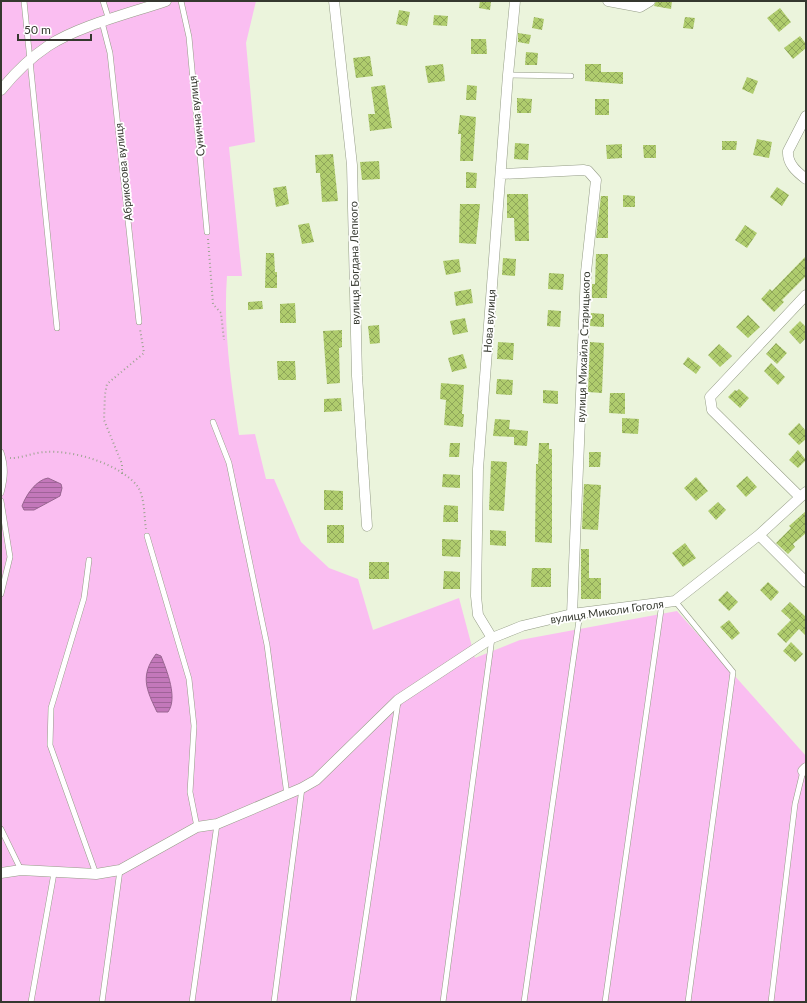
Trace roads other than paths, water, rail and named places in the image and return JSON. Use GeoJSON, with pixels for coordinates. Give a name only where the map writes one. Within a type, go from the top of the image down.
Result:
{"type":"FeatureCollection","features":[{"type":"Feature","properties":{"kind":"street"},"geometry":{"type":"LineString","coordinates":[[1,90],[29,61],[49,46],[106,21],[166,1]]}},
{"type":"Feature","properties":{"kind":"street","name":"вулиця Богдана Лепкого"},"geometry":{"type":"LineString","coordinates":[[334,1],[352,165],[357,376],[367,526]]}},
{"type":"Feature","properties":{"kind":"street","name":"Нова вулиця"},"geometry":{"type":"LineString","coordinates":[[492,638],[478,615],[476,596],[478,469],[515,1]]}},
{"type":"Feature","properties":{"kind":"street"},"geometry":{"type":"LineString","coordinates":[[608,1],[640,7],[650,1]]}},
{"type":"Feature","properties":{"kind":"street"},"geometry":{"type":"LineString","coordinates":[[806,116],[788,151],[787,158],[791,165],[806,179]]}},
{"type":"Feature","properties":{"kind":"street","name":"вулиця Михайла Старицького"},"geometry":{"type":"LineString","coordinates":[[501,174],[583,170],[588,171],[596,180],[586,272],[576,613]]}},
{"type":"Feature","properties":{"kind":"street"},"geometry":{"type":"LineString","coordinates":[[803,494],[712,410],[710,397],[806,295]]}},
{"type":"Feature","properties":{"kind":"street","name":"вулиця Миколи Гоголя"},"geometry":{"type":"LineString","coordinates":[[1,873],[20,870],[54,873],[96,874],[120,870],[198,827],[217,824],[302,788],[316,780],[398,700],[492,638],[522,626],[576,613],[675,601],[759,535],[803,494]]}},
{"type":"Feature","properties":{"kind":"street"},"geometry":{"type":"LineString","coordinates":[[759,535],[806,582]]}},
{"type":"Feature","properties":{"kind":"lane"},"geometry":{"type":"LineString","coordinates":[[24,1],[57,328]]}},
{"type":"Feature","properties":{"kind":"lane","name":"Абрикосова вулиця"},"geometry":{"type":"LineString","coordinates":[[103,1],[139,322]]}},
{"type":"Feature","properties":{"kind":"lane","name":"Сунична вулиця"},"geometry":{"type":"LineString","coordinates":[[181,1],[189,37],[207,232]]}},
{"type":"Feature","properties":{"kind":"lane"},"geometry":{"type":"LineString","coordinates":[[508,75],[571,76]]}},
{"type":"Feature","properties":{"kind":"lane"},"geometry":{"type":"LineString","coordinates":[[213,422],[229,463],[267,645],[287,794]]}},
{"type":"Feature","properties":{"kind":"lane"},"geometry":{"type":"LineString","coordinates":[[1,493],[5,479],[6,464],[2,454]]}},
{"type":"Feature","properties":{"kind":"lane"},"geometry":{"type":"LineString","coordinates":[[1,501],[10,557],[1,594]]}},
{"type":"Feature","properties":{"kind":"lane"},"geometry":{"type":"LineString","coordinates":[[147,536],[189,679],[194,726],[190,792],[198,827]]}},
{"type":"Feature","properties":{"kind":"lane"},"geometry":{"type":"LineString","coordinates":[[89,560],[84,598],[51,708],[50,745],[96,874]]}},
{"type":"Feature","properties":{"kind":"lane"},"geometry":{"type":"LineString","coordinates":[[675,601],[733,672],[688,1002]]}},
{"type":"Feature","properties":{"kind":"lane"},"geometry":{"type":"LineString","coordinates":[[605,1002],[662,603]]}},
{"type":"Feature","properties":{"kind":"lane"},"geometry":{"type":"LineString","coordinates":[[524,1002],[576,613]]}},
{"type":"Feature","properties":{"kind":"lane"},"geometry":{"type":"LineString","coordinates":[[443,1002],[492,638]]}},
{"type":"Feature","properties":{"kind":"lane"},"geometry":{"type":"LineString","coordinates":[[353,1002],[398,700]]}},
{"type":"Feature","properties":{"kind":"lane"},"geometry":{"type":"LineString","coordinates":[[771,1002],[795,804],[805,770]]}},
{"type":"Feature","properties":{"kind":"lane"},"geometry":{"type":"LineString","coordinates":[[274,1002],[302,788]]}},
{"type":"Feature","properties":{"kind":"lane"},"geometry":{"type":"LineString","coordinates":[[192,1002],[217,824]]}},
{"type":"Feature","properties":{"kind":"lane"},"geometry":{"type":"LineString","coordinates":[[1,829],[20,870]]}},
{"type":"Feature","properties":{"kind":"lane"},"geometry":{"type":"LineString","coordinates":[[102,1002],[120,870]]}},
{"type":"Feature","properties":{"kind":"lane"},"geometry":{"type":"LineString","coordinates":[[31,1002],[54,873]]}}]}
